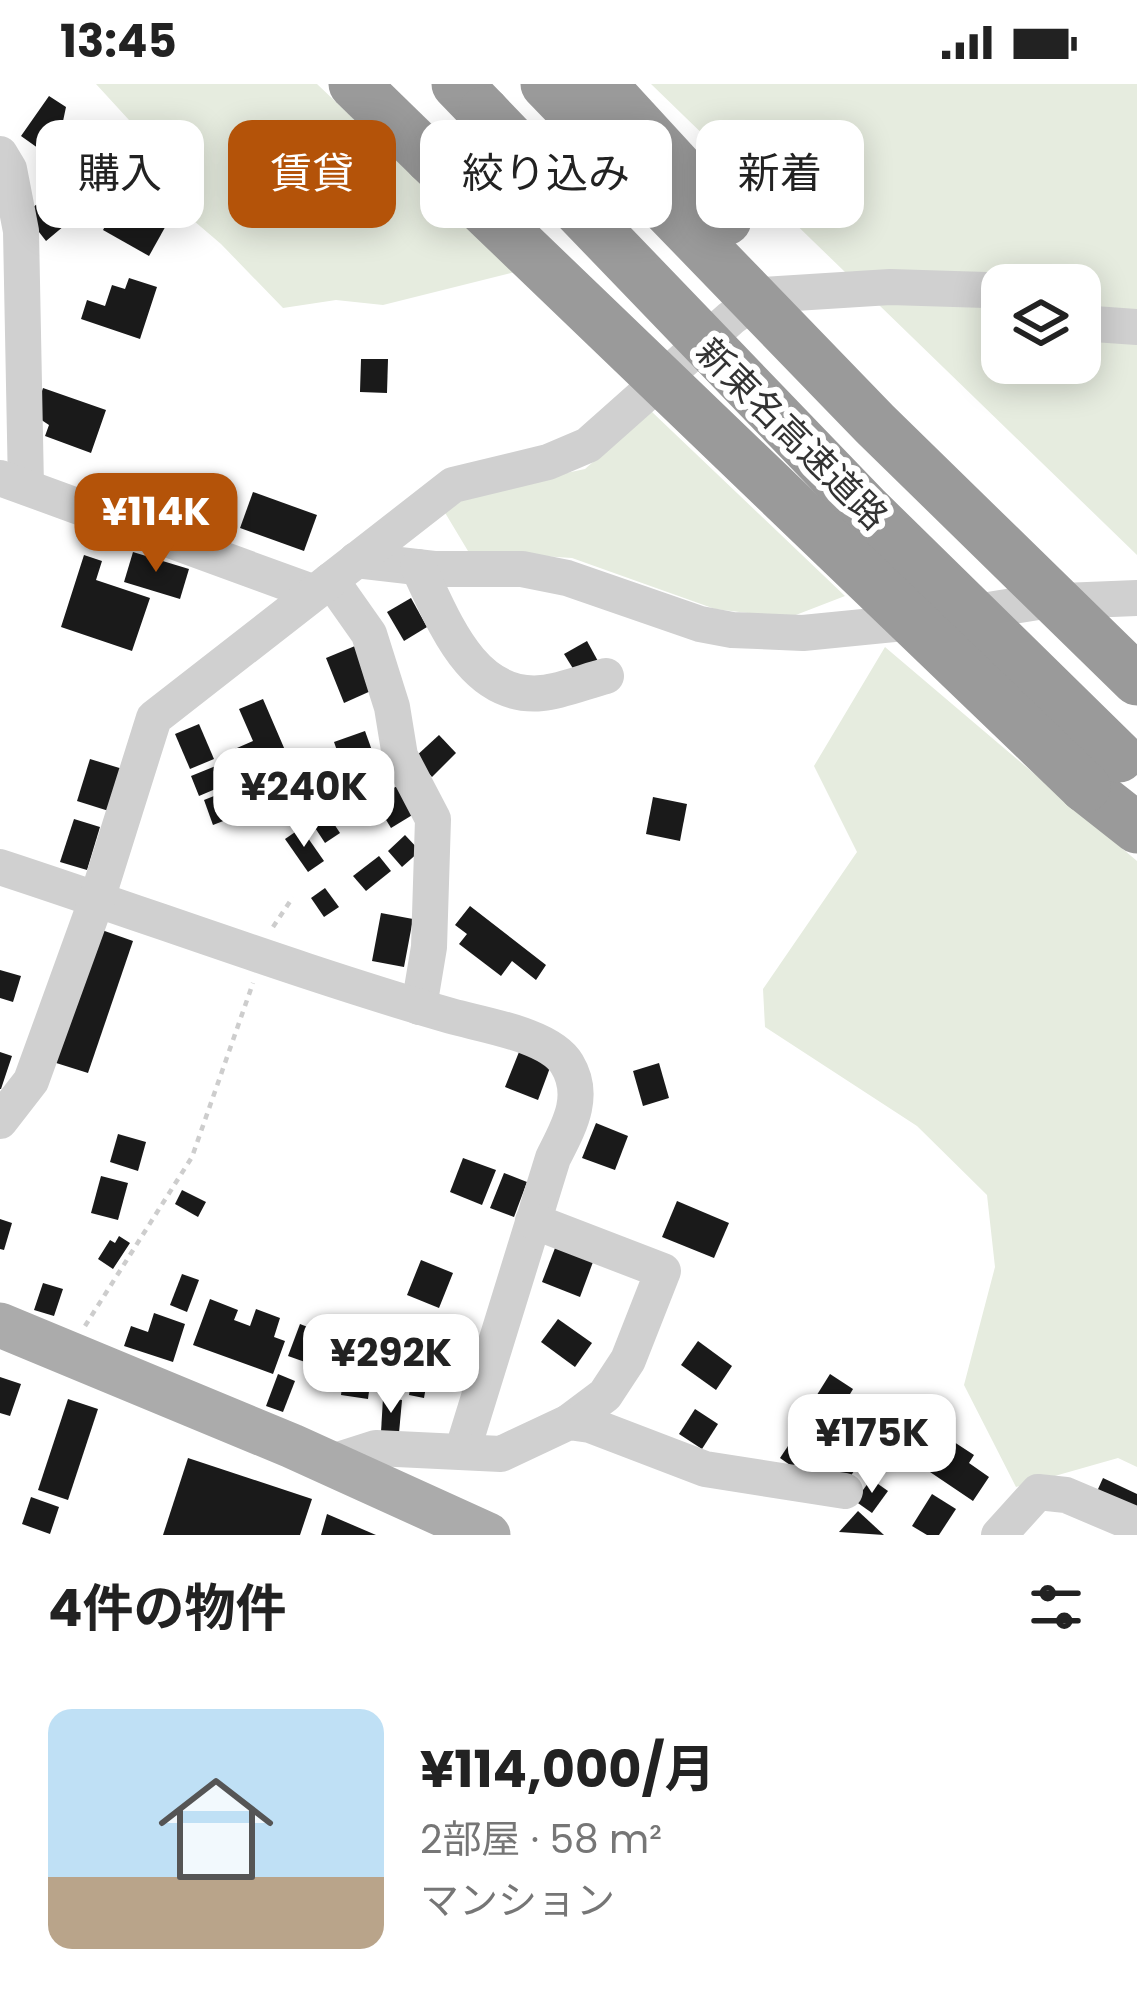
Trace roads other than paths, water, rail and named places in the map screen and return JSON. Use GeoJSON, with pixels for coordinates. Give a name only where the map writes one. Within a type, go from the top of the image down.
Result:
{"type":"FeatureCollection","features":[{"type":"Feature","properties":{"kind":"highway"},"geometry":{"type":"LineString","coordinates":[[354,84],[430,158],[1114,773],[1137,828]]}},
{"type":"Feature","properties":{"kind":"highway","name":"新東名高速道路"},"geometry":{"type":"LineString","coordinates":[[546,84],[875,424],[1137,677]]}},
{"type":"Feature","properties":{"kind":"highway"},"geometry":{"type":"LineString","coordinates":[[601,84],[998,516],[1137,677]]}},
{"type":"Feature","properties":{"kind":"highway","name":"新東名高速道路"},"geometry":{"type":"LineString","coordinates":[[471,98],[1114,773]]}},
{"type":"Feature","properties":{"kind":"main road"},"geometry":{"type":"LineString","coordinates":[[0,1324],[70,1350],[488,1535]]}},
{"type":"Feature","properties":{"kind":"street"},"geometry":{"type":"LineString","coordinates":[[0,154],[9,170],[21,231],[13,483],[333,577],[418,567],[522,569],[567,578],[732,631],[802,634],[1038,602],[1137,598]]}},
{"type":"Feature","properties":{"kind":"street"},"geometry":{"type":"LineString","coordinates":[[0,1121],[32,1081],[97,899],[154,718],[452,485],[548,462],[588,445],[731,318],[764,295],[890,287],[981,290]]}},
{"type":"Feature","properties":{"kind":"street"},"geometry":{"type":"LineString","coordinates":[[1101,324],[1137,327]]}},
{"type":"Feature","properties":{"kind":"street"},"geometry":{"type":"LineString","coordinates":[[418,567],[447,627],[478,673],[508,689],[541,694],[606,676]]}},
{"type":"Feature","properties":{"kind":"street"},"geometry":{"type":"LineString","coordinates":[[333,577],[369,634],[392,706],[400,756],[433,819],[429,947],[419,1007]]}},
{"type":"Feature","properties":{"kind":"street"},"geometry":{"type":"LineString","coordinates":[[0,867],[419,1007],[546,1043],[566,1062],[575,1089],[575,1114],[553,1158],[462,1453]]}},
{"type":"Feature","properties":{"kind":"street"},"geometry":{"type":"LineString","coordinates":[[329,1463],[376,1448],[501,1454],[569,1422],[604,1394],[628,1360],[662,1270],[533,1221]]}},
{"type":"Feature","properties":{"kind":"street"},"geometry":{"type":"LineString","coordinates":[[569,1422],[590,1425],[705,1469],[845,1491]]}},
{"type":"Feature","properties":{"kind":"street"},"geometry":{"type":"LineString","coordinates":[[999,1535],[1038,1492],[1066,1495],[1137,1525]]}}]}
